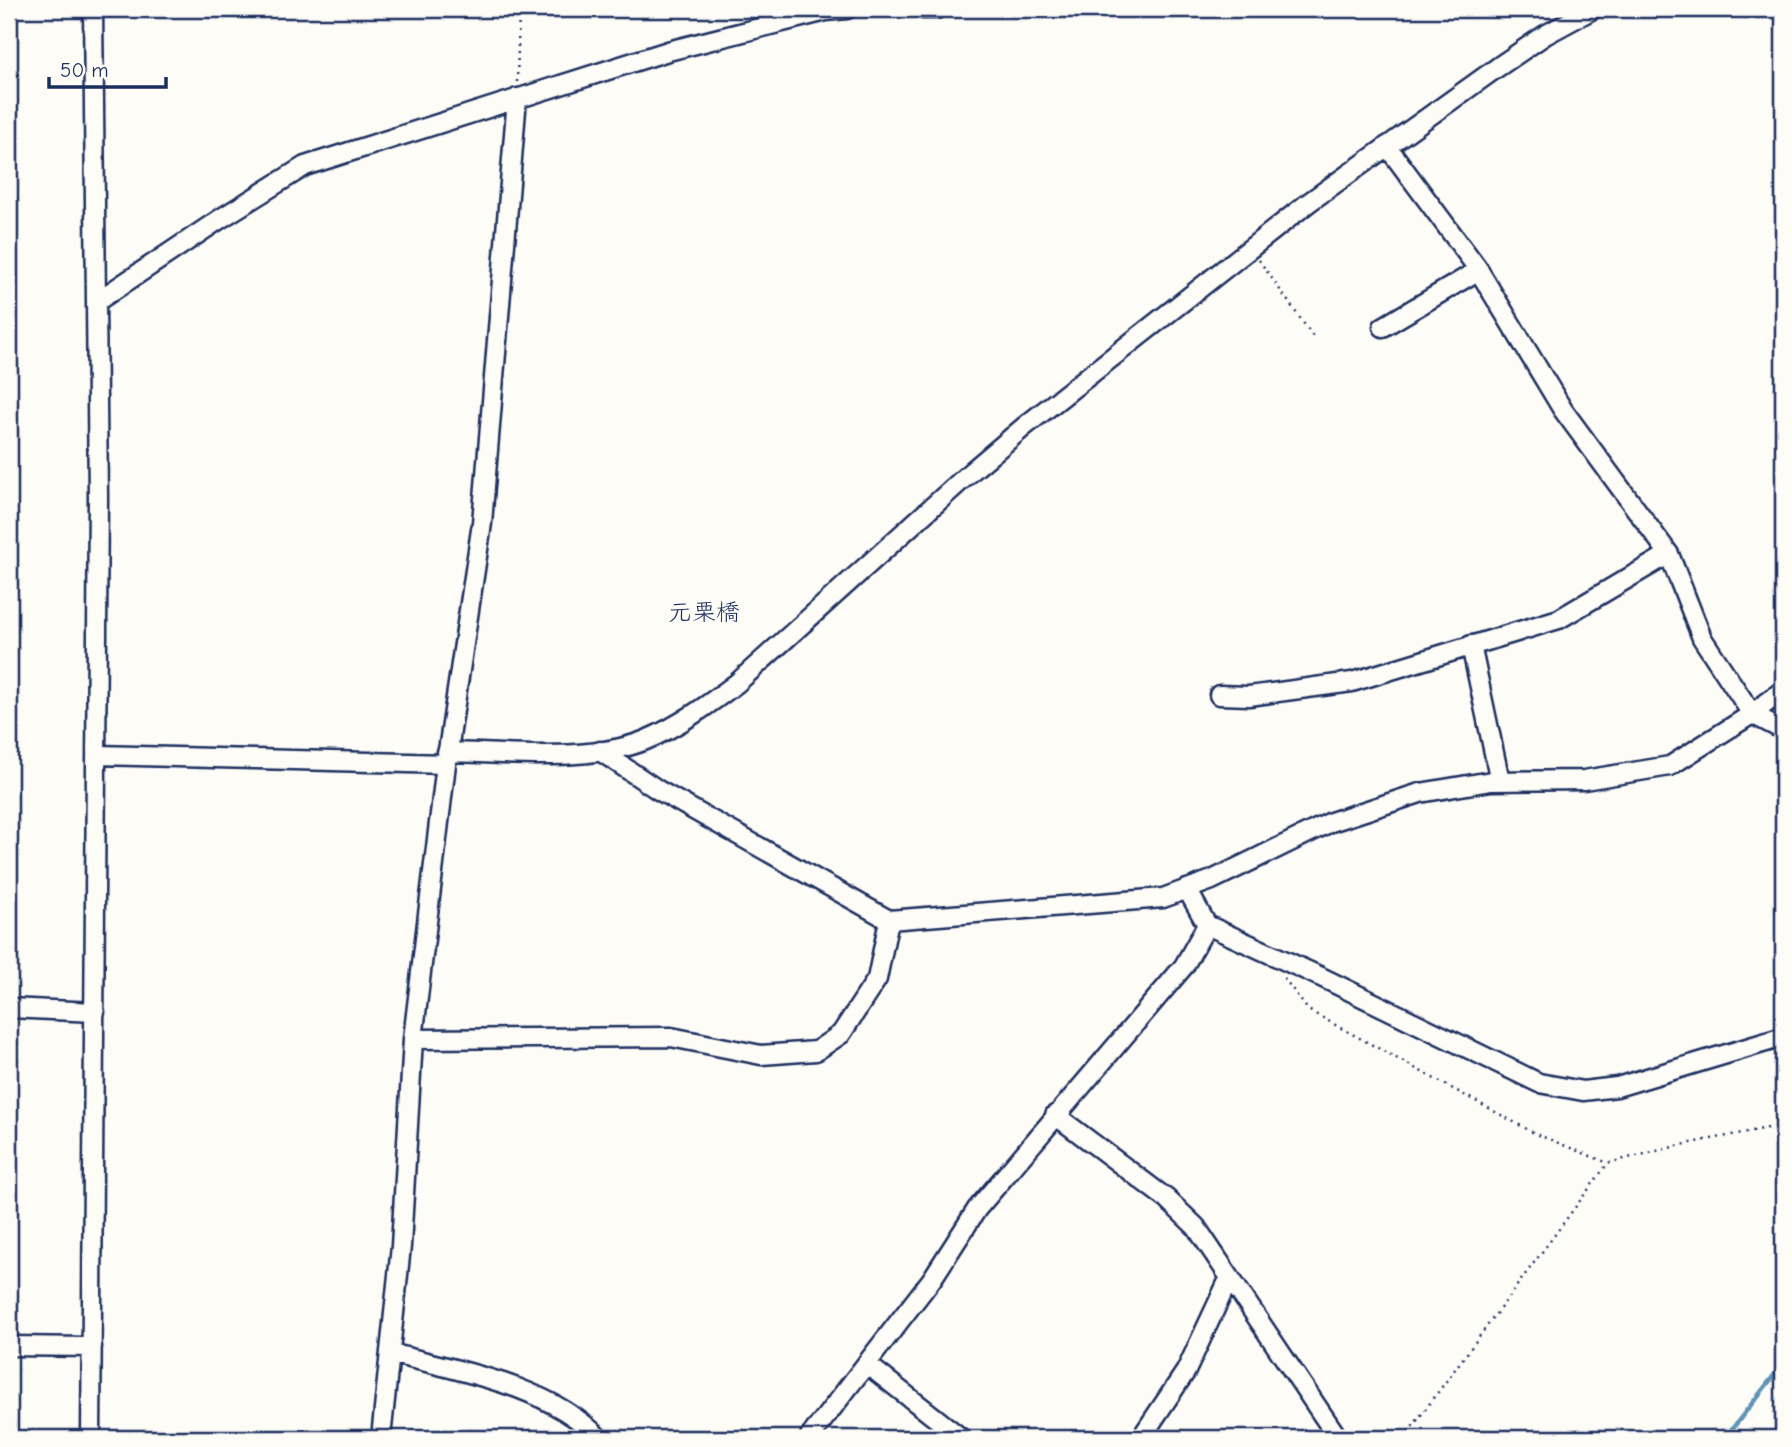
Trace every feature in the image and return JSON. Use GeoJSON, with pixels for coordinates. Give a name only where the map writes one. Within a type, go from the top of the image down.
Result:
{"type":"FeatureCollection","features":[{"type":"Feature","properties":{"kind":"street"},"geometry":{"type":"LineString","coordinates":[[91,1438],[98,755],[93,9]]}},
{"type":"Feature","properties":{"kind":"street"},"geometry":{"type":"LineString","coordinates":[[96,302],[305,166],[668,51],[826,11],[846,9]]}},
{"type":"Feature","properties":{"kind":"street"},"geometry":{"type":"LineString","coordinates":[[924,9],[936,9]]}},
{"type":"Feature","properties":{"kind":"street"},"geometry":{"type":"LineString","coordinates":[[98,755],[447,758],[563,755],[600,751],[643,741],[674,726],[737,683],[1025,426],[1308,203],[1536,41],[1593,9]]}},
{"type":"Feature","properties":{"kind":"street"},"geometry":{"type":"LineString","coordinates":[[381,1438],[401,1246],[412,1039],[447,758],[482,523],[517,98]]}},
{"type":"Feature","properties":{"kind":"street"},"geometry":{"type":"LineString","coordinates":[[1387,146],[1479,270],[1563,410],[1669,554],[1702,638],[1752,714],[1783,730]]}},
{"type":"Feature","properties":{"kind":"street"},"geometry":{"type":"LineString","coordinates":[[1383,327],[1479,270]]}},
{"type":"Feature","properties":{"kind":"street"},"geometry":{"type":"LineString","coordinates":[[1219,695],[1248,696],[1352,682],[1559,619],[1669,554]]}},
{"type":"Feature","properties":{"kind":"street"},"geometry":{"type":"LineString","coordinates":[[1471,646],[1500,781]]}},
{"type":"Feature","properties":{"kind":"street"},"geometry":{"type":"LineString","coordinates":[[600,751],[658,790],[889,920],[1163,898],[1212,880],[1331,822],[1420,793],[1500,781],[1584,780],[1670,766],[1752,714],[1783,690]]}},
{"type":"Feature","properties":{"kind":"street"},"geometry":{"type":"LineString","coordinates":[[1187,889],[1207,925],[1539,1083],[1583,1091],[1617,1087],[1783,1037]]}},
{"type":"Feature","properties":{"kind":"street"},"geometry":{"type":"LineString","coordinates":[[412,1039],[671,1037],[761,1055],[816,1051],[841,1034],[877,979],[889,920]]}},
{"type":"Feature","properties":{"kind":"street"},"geometry":{"type":"LineString","coordinates":[[809,1438],[932,1279],[977,1209],[1184,966],[1207,925]]}},
{"type":"Feature","properties":{"kind":"street"},"geometry":{"type":"LineString","coordinates":[[9,1008],[96,1012]]}},
{"type":"Feature","properties":{"kind":"street"},"geometry":{"type":"LineString","coordinates":[[1055,1115],[1167,1199],[1196,1227],[1338,1438]]}},
{"type":"Feature","properties":{"kind":"street"},"geometry":{"type":"LineString","coordinates":[[1153,1438],[1145,1432],[1186,1371],[1229,1279]]}},
{"type":"Feature","properties":{"kind":"street"},"geometry":{"type":"LineString","coordinates":[[9,1346],[92,1347]]}},
{"type":"Feature","properties":{"kind":"street"},"geometry":{"type":"LineString","coordinates":[[390,1353],[493,1380],[550,1403],[584,1423],[599,1438]]}},
{"type":"Feature","properties":{"kind":"street"},"geometry":{"type":"LineString","coordinates":[[868,1365],[961,1438]]}},
{"type":"Feature","properties":{"kind":"path"},"geometry":{"type":"LineString","coordinates":[[517,98],[519,9]]}},
{"type":"Feature","properties":{"kind":"path"},"geometry":{"type":"LineString","coordinates":[[1251,249],[1314,338]]}},
{"type":"Feature","properties":{"kind":"path"},"geometry":{"type":"LineString","coordinates":[[1262,950],[1308,1010],[1536,1134],[1608,1163],[1783,1125]]}},
{"type":"Feature","properties":{"kind":"path"},"geometry":{"type":"LineString","coordinates":[[1404,1438],[1608,1163]]}},
{"type":"Feature","properties":{"kind":"waterway"},"geometry":{"type":"LineString","coordinates":[[1725,1438],[1783,1364]]}},
{"type":"Feature","properties":{"kind":"district","name":"元栗橋"},"geometry":{"type":"Point","coordinates":[704,612]}}]}
